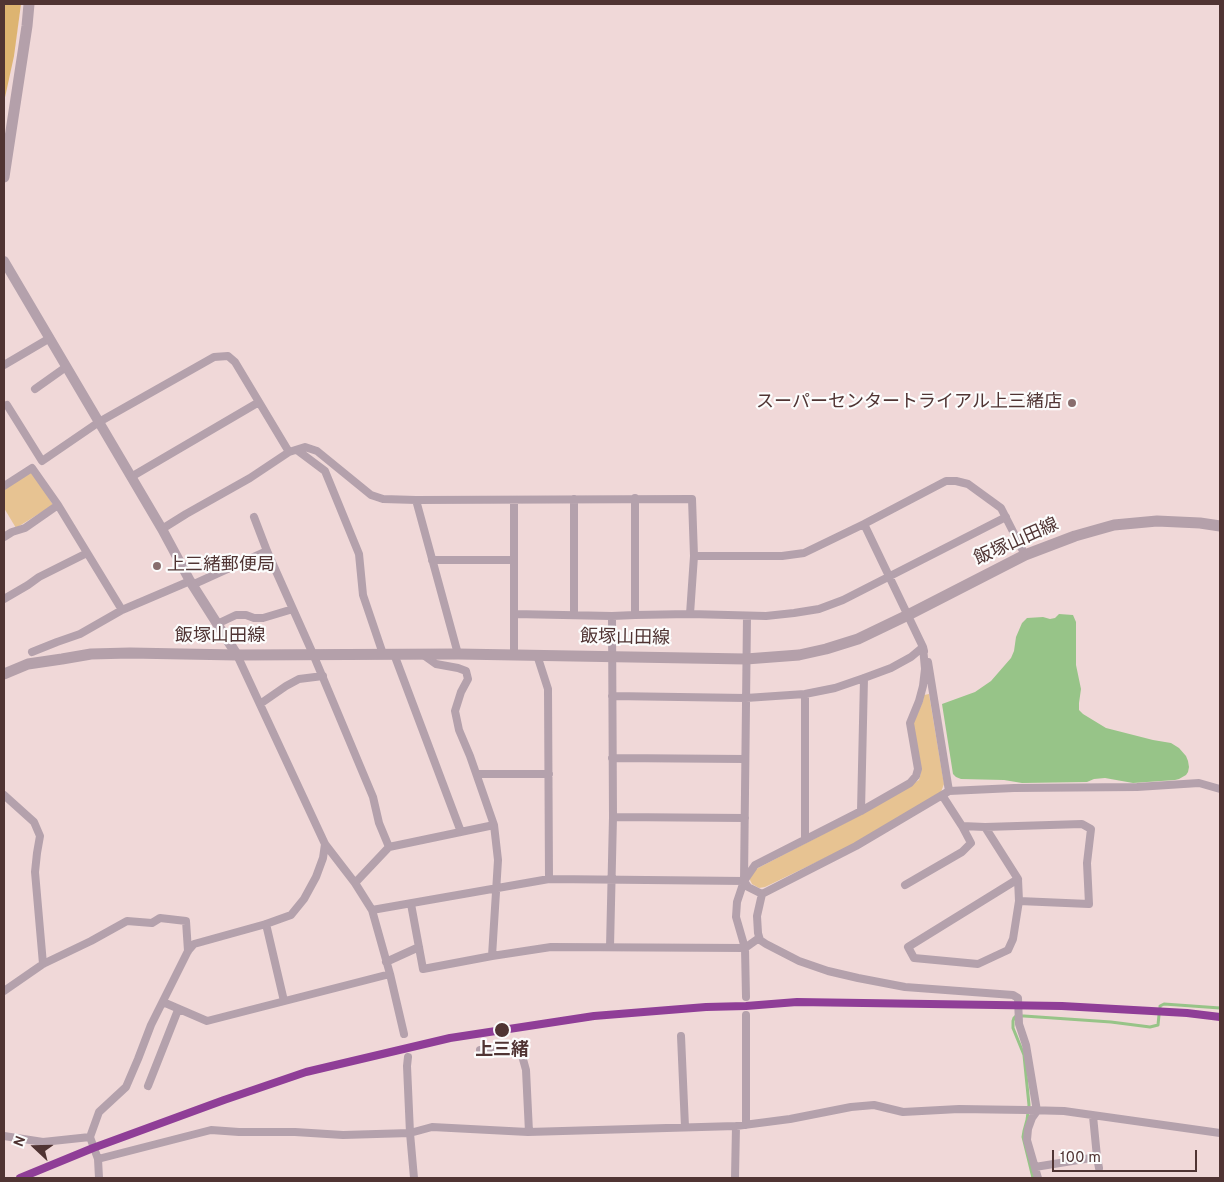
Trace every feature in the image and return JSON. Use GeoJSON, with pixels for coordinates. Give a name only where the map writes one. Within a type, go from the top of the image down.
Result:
{"type":"FeatureCollection","features":[{"type":"Feature","properties":{"kind":"main road"},"geometry":{"type":"LineString","coordinates":[[4,177],[29,4]]}},
{"type":"Feature","properties":{"kind":"main road","name":"飯塚山田線"},"geometry":{"type":"LineString","coordinates":[[4,674],[28,664],[91,654],[130,653],[237,655],[458,654],[746,659],[799,655],[826,650],[858,639],[1025,555],[1074,536],[1114,525],[1157,521],[1220,526]]}},
{"type":"Feature","properties":{"kind":"street"},"geometry":{"type":"LineString","coordinates":[[4,261],[162,529],[191,583],[237,655],[325,844],[355,883],[372,910],[404,1034]]}},
{"type":"Feature","properties":{"kind":"street"},"geometry":{"type":"LineString","coordinates":[[4,365],[50,338]]}},
{"type":"Feature","properties":{"kind":"street"},"geometry":{"type":"LineString","coordinates":[[6,405],[42,461],[99,422],[214,357],[228,356],[235,362],[259,402],[293,451],[325,471],[359,554],[364,595],[461,832]]}},
{"type":"Feature","properties":{"kind":"street"},"geometry":{"type":"LineString","coordinates":[[35,390],[66,367]]}},
{"type":"Feature","properties":{"kind":"street"},"geometry":{"type":"LineString","coordinates":[[131,477],[259,402]]}},
{"type":"Feature","properties":{"kind":"street"},"geometry":{"type":"LineString","coordinates":[[162,529],[293,451],[305,447],[317,451],[371,495],[383,499],[692,499],[694,556],[690,614]]}},
{"type":"Feature","properties":{"kind":"street"},"geometry":{"type":"LineString","coordinates":[[4,486],[32,468],[58,506],[122,610]]}},
{"type":"Feature","properties":{"kind":"street"},"geometry":{"type":"LineString","coordinates":[[694,556],[782,556],[804,553],[946,481],[968,484],[1001,508],[1025,555]]}},
{"type":"Feature","properties":{"kind":"street"},"geometry":{"type":"LineString","coordinates":[[635,498],[635,615]]}},
{"type":"Feature","properties":{"kind":"street"},"geometry":{"type":"LineString","coordinates":[[574,499],[574,615]]}},
{"type":"Feature","properties":{"kind":"street"},"geometry":{"type":"LineString","coordinates":[[416,500],[458,654]]}},
{"type":"Feature","properties":{"kind":"street"},"geometry":{"type":"LineString","coordinates":[[514,500],[514,655]]}},
{"type":"Feature","properties":{"kind":"street"},"geometry":{"type":"LineString","coordinates":[[4,537],[25,528],[58,506]]}},
{"type":"Feature","properties":{"kind":"street"},"geometry":{"type":"LineString","coordinates":[[254,517],[267,552],[323,676],[373,797],[379,823],[388,847]]}},
{"type":"Feature","properties":{"kind":"street"},"geometry":{"type":"LineString","coordinates":[[514,614],[766,616],[819,609],[843,600],[1006,517]]}},
{"type":"Feature","properties":{"kind":"street"},"geometry":{"type":"LineString","coordinates":[[864,524],[923,647],[929,667],[946,793],[971,843],[962,852],[905,885]]}},
{"type":"Feature","properties":{"kind":"street"},"geometry":{"type":"LineString","coordinates":[[32,652],[80,634],[122,610],[267,552]]}},
{"type":"Feature","properties":{"kind":"street"},"geometry":{"type":"LineString","coordinates":[[4,599],[39,577],[87,553]]}},
{"type":"Feature","properties":{"kind":"street"},"geometry":{"type":"LineString","coordinates":[[432,560],[514,560]]}},
{"type":"Feature","properties":{"kind":"street"},"geometry":{"type":"LineString","coordinates":[[217,624],[236,615],[263,618],[293,609]]}},
{"type":"Feature","properties":{"kind":"street"},"geometry":{"type":"LineString","coordinates":[[610,947],[612,880],[612,616]]}},
{"type":"Feature","properties":{"kind":"street"},"geometry":{"type":"LineString","coordinates":[[747,616],[744,881],[748,887],[762,894]]}},
{"type":"Feature","properties":{"kind":"street"},"geometry":{"type":"LineString","coordinates":[[612,696],[746,698],[806,694],[835,688],[891,668],[911,657],[923,647]]}},
{"type":"Feature","properties":{"kind":"street"},"geometry":{"type":"LineString","coordinates":[[746,997],[745,948],[736,917],[737,902],[744,881],[755,865],[861,811],[910,783],[916,776],[918,769],[910,722],[923,686],[923,647]]}},
{"type":"Feature","properties":{"kind":"street"},"geometry":{"type":"LineString","coordinates":[[422,654],[436,664],[458,668],[466,672],[468,679],[461,692],[455,711],[494,824],[498,860],[492,956]]}},
{"type":"Feature","properties":{"kind":"street"},"geometry":{"type":"LineString","coordinates":[[537,655],[548,689],[549,880]]}},
{"type":"Feature","properties":{"kind":"street"},"geometry":{"type":"LineString","coordinates":[[260,704],[299,679],[323,676]]}},
{"type":"Feature","properties":{"kind":"street"},"geometry":{"type":"LineString","coordinates":[[861,811],[864,678]]}},
{"type":"Feature","properties":{"kind":"street"},"geometry":{"type":"LineString","coordinates":[[805,839],[806,694]]}},
{"type":"Feature","properties":{"kind":"street"},"geometry":{"type":"LineString","coordinates":[[612,758],[745,759]]}},
{"type":"Feature","properties":{"kind":"street"},"geometry":{"type":"LineString","coordinates":[[476,774],[549,774]]}},
{"type":"Feature","properties":{"kind":"street"},"geometry":{"type":"LineString","coordinates":[[762,894],[856,846],[946,793],[997,789],[1137,787],[1199,783],[1220,789]]}},
{"type":"Feature","properties":{"kind":"street"},"geometry":{"type":"LineString","coordinates":[[4,795],[34,822],[40,836],[35,872],[43,964]]}},
{"type":"Feature","properties":{"kind":"street"},"geometry":{"type":"LineString","coordinates":[[612,817],[745,818]]}},
{"type":"Feature","properties":{"kind":"street"},"geometry":{"type":"LineString","coordinates":[[355,883],[388,847],[494,824]]}},
{"type":"Feature","properties":{"kind":"street"},"geometry":{"type":"LineString","coordinates":[[962,826],[1082,824],[1091,829],[1087,863],[1089,904],[1019,902]]}},
{"type":"Feature","properties":{"kind":"street"},"geometry":{"type":"LineString","coordinates":[[986,827],[1018,879],[1019,902],[1014,939],[1008,950],[978,964],[914,958],[908,947],[1018,879]]}},
{"type":"Feature","properties":{"kind":"street"},"geometry":{"type":"LineString","coordinates":[[99,1178],[98,1159],[90,1137],[99,1112],[126,1087],[150,1026],[188,951],[194,944],[291,915],[304,898],[316,877],[323,858],[325,844]]}},
{"type":"Feature","properties":{"kind":"street"},"geometry":{"type":"LineString","coordinates":[[372,910],[549,880],[744,881]]}},
{"type":"Feature","properties":{"kind":"street"},"geometry":{"type":"LineString","coordinates":[[762,894],[757,916],[760,940],[799,961],[828,971],[905,987],[1012,995],[1018,998],[1019,1017],[1026,1045],[1032,1118],[1027,1140],[1038,1178]]}},
{"type":"Feature","properties":{"kind":"street"},"geometry":{"type":"LineString","coordinates":[[411,904],[423,969],[551,947],[745,948],[759,938]]}},
{"type":"Feature","properties":{"kind":"street"},"geometry":{"type":"LineString","coordinates":[[4,991],[43,964],[127,921],[152,923],[160,918],[186,921],[188,951]]}},
{"type":"Feature","properties":{"kind":"street"},"geometry":{"type":"LineString","coordinates":[[266,924],[284,1001]]}},
{"type":"Feature","properties":{"kind":"street"},"geometry":{"type":"LineString","coordinates":[[386,962],[418,947]]}},
{"type":"Feature","properties":{"kind":"street"},"geometry":{"type":"LineString","coordinates":[[163,1002],[207,1021],[390,974]]}},
{"type":"Feature","properties":{"kind":"street"},"geometry":{"type":"LineString","coordinates":[[148,1086],[178,1010]]}},
{"type":"Feature","properties":{"kind":"street"},"geometry":{"type":"LineString","coordinates":[[746,1015],[746,1125]]}},
{"type":"Feature","properties":{"kind":"street"},"geometry":{"type":"LineString","coordinates":[[681,1036],[685,1127]]}},
{"type":"Feature","properties":{"kind":"street"},"geometry":{"type":"LineString","coordinates":[[480,1050],[515,1045],[518,1047],[526,1070],[530,1132]]}},
{"type":"Feature","properties":{"kind":"street"},"geometry":{"type":"LineString","coordinates":[[408,1057],[410,1133],[414,1178]]}},
{"type":"Feature","properties":{"kind":"street"},"geometry":{"type":"LineString","coordinates":[[98,1159],[211,1130],[344,1135],[410,1133],[432,1128],[530,1132],[736,1126],[866,1106],[903,1112],[959,1109],[1064,1112],[1220,1133]]}},
{"type":"Feature","properties":{"kind":"street"},"geometry":{"type":"LineString","coordinates":[[1093,1116],[1099,1168]]}},
{"type":"Feature","properties":{"kind":"street"},"geometry":{"type":"LineString","coordinates":[[735,1178],[736,1126]]}},
{"type":"Feature","properties":{"kind":"street"},"geometry":{"type":"LineString","coordinates":[[4,1136],[43,1142],[90,1137]]}},
{"type":"Feature","properties":{"kind":"street"},"geometry":{"type":"LineString","coordinates":[[1035,1167],[1097,1157]]}},
{"type":"Feature","properties":{"kind":"shaded area"},"geometry":{"type":"Polygon","coordinates":[[[4,4],[21,4],[14,56],[4,102],[4,4]]]}},
{"type":"Feature","properties":{"kind":"shaded area"},"geometry":{"type":"Polygon","coordinates":[[[32,471],[53,505],[16,528],[4,508],[4,489],[32,471]]]}},
{"type":"Feature","properties":{"kind":"shaded area"},"geometry":{"type":"Polygon","coordinates":[[[1059,614],[1073,615],[1076,622],[1076,665],[1081,689],[1079,710],[1106,728],[1171,743],[1186,756],[1189,767],[1186,775],[1175,780],[1133,783],[1105,778],[1087,782],[1022,783],[1004,780],[961,779],[953,774],[942,704],[975,692],[991,681],[1011,658],[1016,637],[1022,623],[1027,618],[1043,617],[1050,619],[1055,618],[1059,614]]]}},
{"type":"Feature","properties":{"kind":"shaded area"},"geometry":{"type":"Polygon","coordinates":[[[929,694],[944,784],[941,792],[854,844],[765,887],[759,888],[752,884],[750,877],[756,869],[864,813],[919,780],[921,772],[913,724],[924,695],[929,694]]]}},
{"type":"Feature","properties":{"kind":"waterway"},"geometry":{"type":"LineString","coordinates":[[1160,1009],[1160,1006],[1164,1004],[1220,1008]]}},
{"type":"Feature","properties":{"kind":"waterway"},"geometry":{"type":"LineString","coordinates":[[1033,1178],[1023,1137],[1029,1105],[1024,1055],[1013,1028],[1014,1018],[1016,1016],[1024,1016],[1111,1022],[1150,1027],[1158,1025],[1159,1015]]}},
{"type":"Feature","properties":{"kind":"transit line"},"geometry":{"type":"LineString","coordinates":[[20,1178],[93,1148],[306,1072],[450,1038],[594,1016],[797,1002],[1062,1006],[1187,1013],[1220,1017]]}},
{"type":"Feature","properties":{"kind":"place","name":"スーパーセンタートライアル上三緒店"},"geometry":{"type":"Point","coordinates":[1072,403]}},
{"type":"Feature","properties":{"kind":"place","name":"上三緒郵便局"},"geometry":{"type":"Point","coordinates":[157,566]}},
{"type":"Feature","properties":{"kind":"place","name":"上三緒"},"geometry":{"type":"Point","coordinates":[502,1030]}}]}
